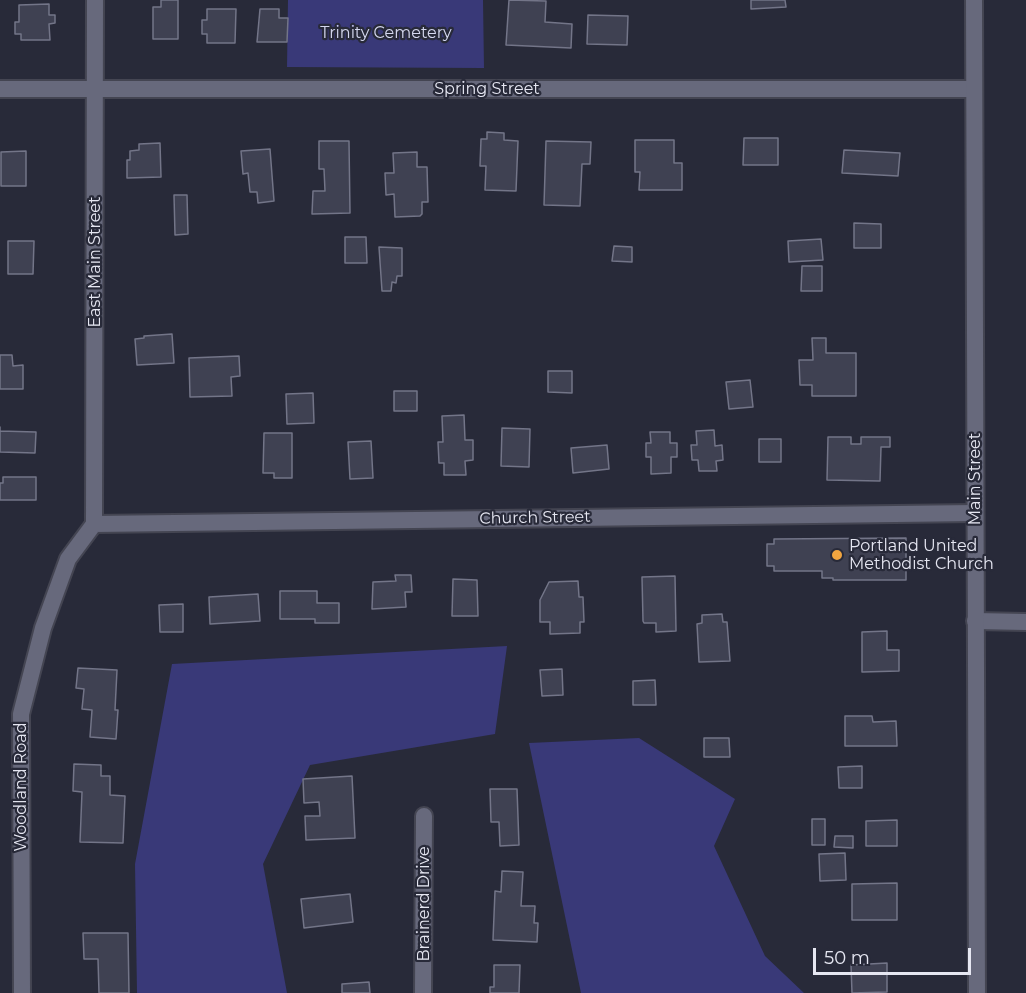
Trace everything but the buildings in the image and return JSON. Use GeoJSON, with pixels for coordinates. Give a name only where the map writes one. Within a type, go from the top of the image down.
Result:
{"type":"FeatureCollection","features":[{"type":"Feature","properties":{"kind":"street","name":"East Main Street"},"geometry":{"type":"LineString","coordinates":[[94,524],[95,0]]}},
{"type":"Feature","properties":{"kind":"street","name":"Main Street"},"geometry":{"type":"LineString","coordinates":[[974,0],[977,993]]}},
{"type":"Feature","properties":{"kind":"street","name":"Spring Street"},"geometry":{"type":"LineString","coordinates":[[0,89],[974,89]]}},
{"type":"Feature","properties":{"kind":"street","name":"Church Street"},"geometry":{"type":"LineString","coordinates":[[94,524],[975,513]]}},
{"type":"Feature","properties":{"kind":"street","name":"Woodland Road"},"geometry":{"type":"LineString","coordinates":[[22,993],[21,714],[43,628],[68,559],[94,524]]}},
{"type":"Feature","properties":{"kind":"street"},"geometry":{"type":"LineString","coordinates":[[975,621],[1026,622]]}},
{"type":"Feature","properties":{"kind":"street","name":"Brainerd Drive"},"geometry":{"type":"LineString","coordinates":[[423,993],[424,816]]}},
{"type":"Feature","properties":{"kind":"green space","name":"Trinity Cemetery"},"geometry":{"type":"Polygon","coordinates":[[[288,0],[483,0],[484,68],[287,67],[288,0]]]}},
{"type":"Feature","properties":{"kind":"green space"},"geometry":{"type":"Polygon","coordinates":[[[507,646],[495,734],[310,765],[263,864],[287,993],[137,993],[135,864],[172,664],[507,646]]]}},
{"type":"Feature","properties":{"kind":"green space"},"geometry":{"type":"Polygon","coordinates":[[[639,738],[735,799],[714,846],[765,956],[804,993],[581,993],[529,743],[639,738]]]}},
{"type":"Feature","properties":{"kind":"place","name":"Portland United Methodist Church"},"geometry":{"type":"Point","coordinates":[837,555]}}]}
